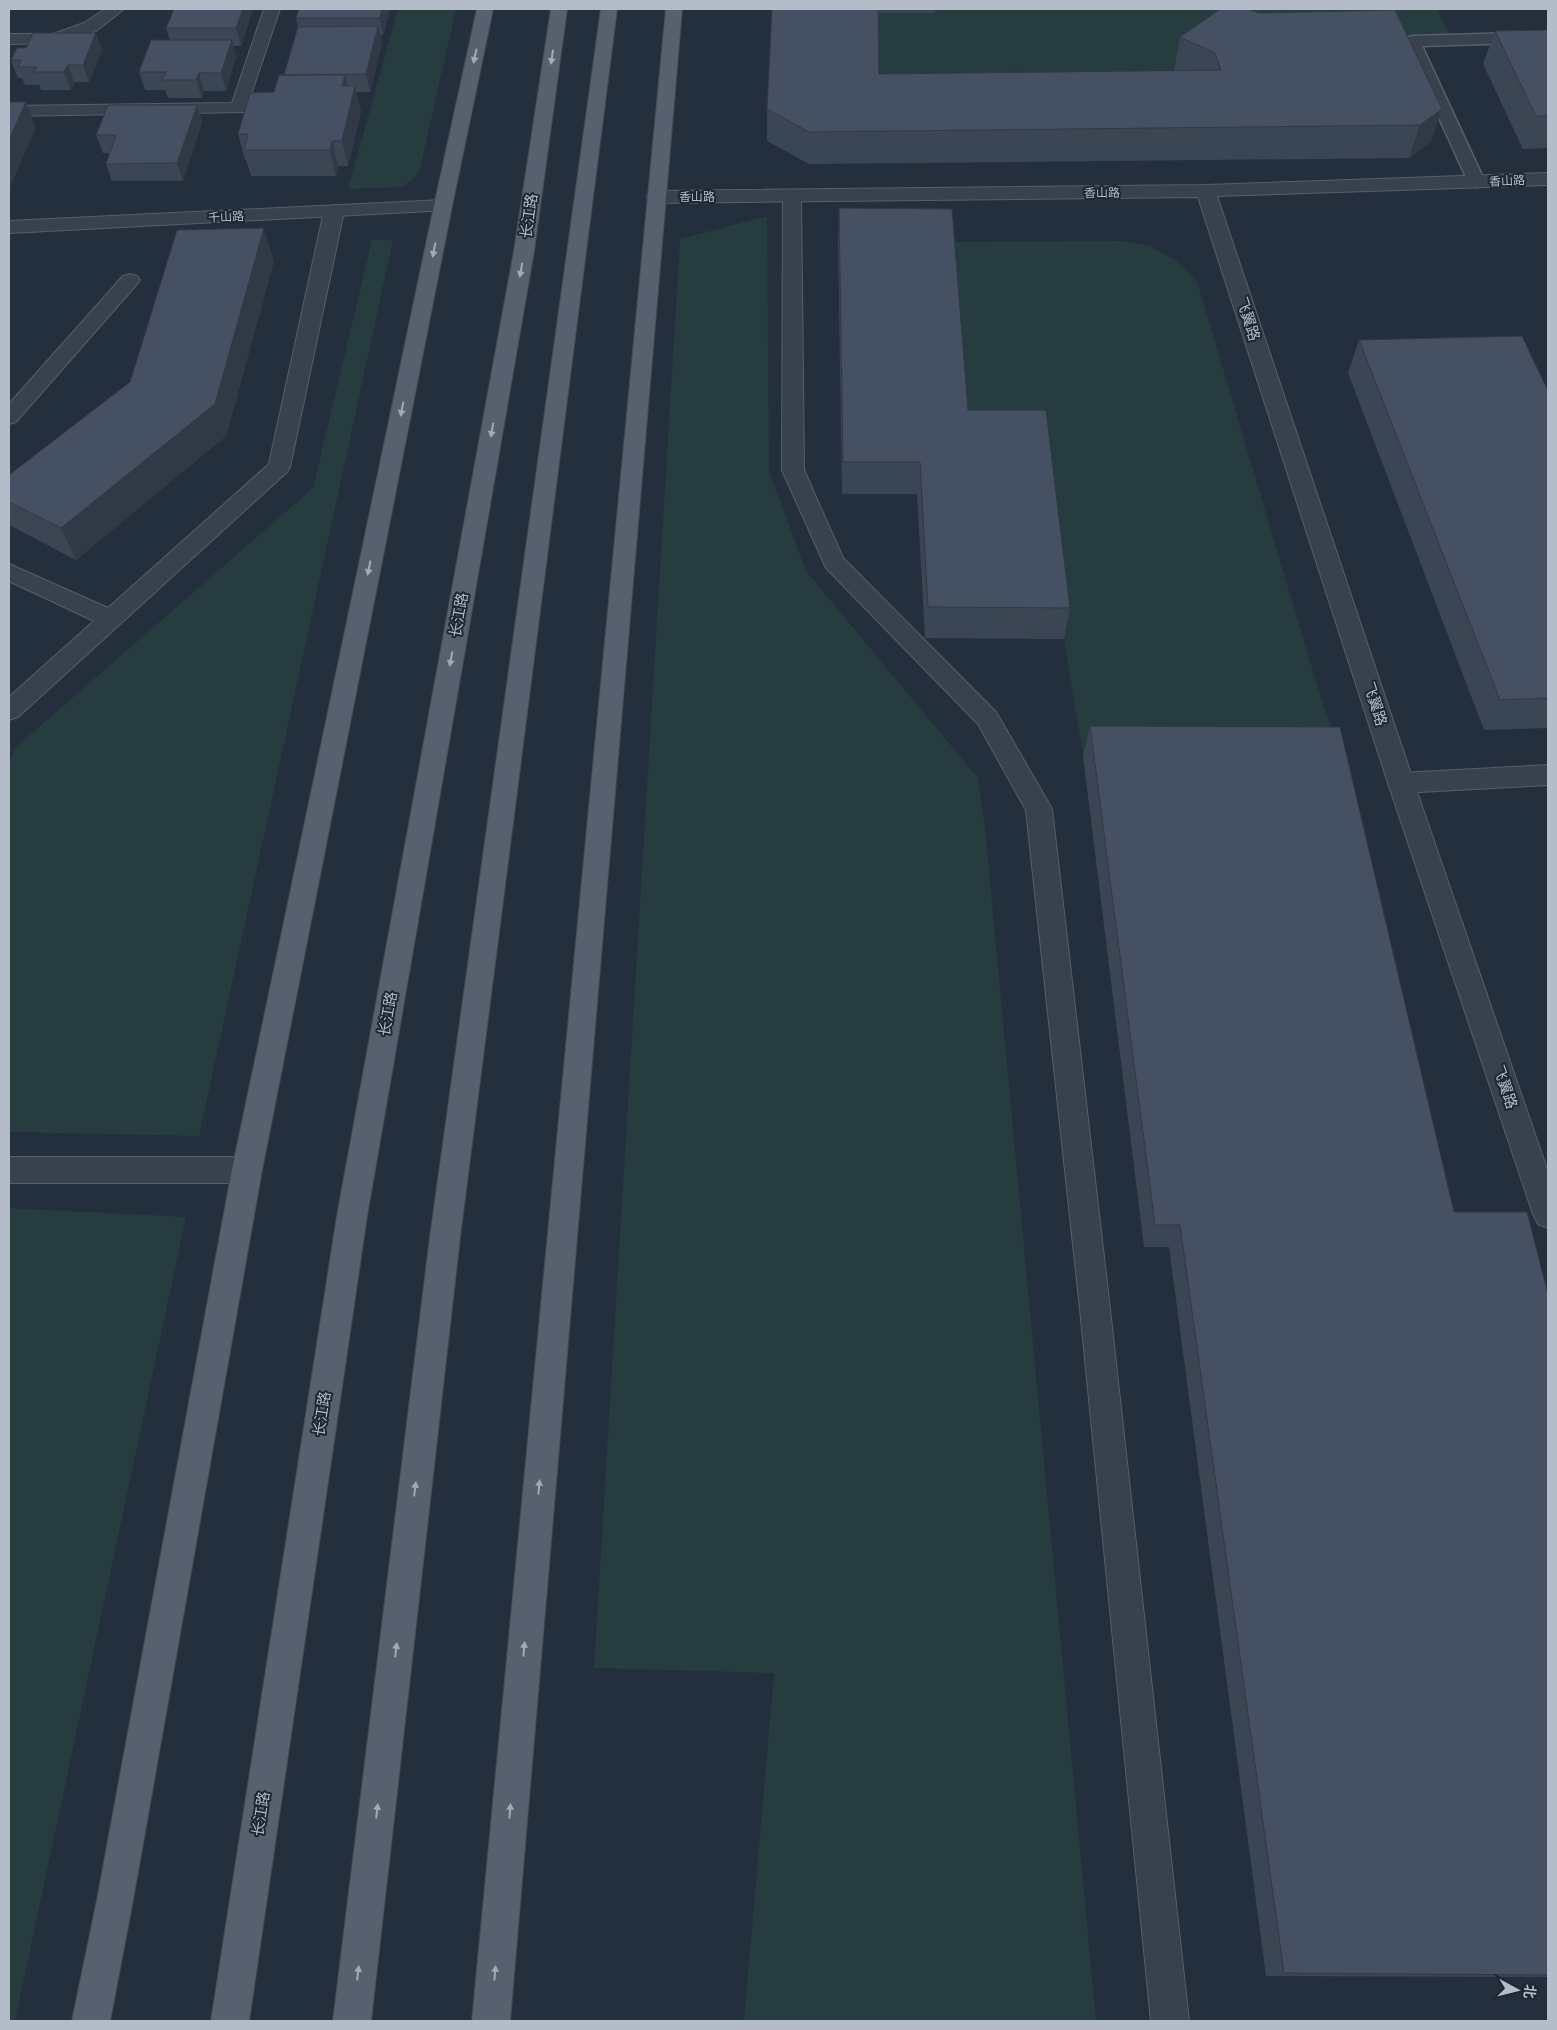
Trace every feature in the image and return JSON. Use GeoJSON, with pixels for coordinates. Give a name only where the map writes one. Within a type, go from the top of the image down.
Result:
{"type":"FeatureCollection","features":[{"type":"Feature","properties":{"kind":"main road"},"geometry":{"type":"LineString","coordinates":[[91,2021],[115,1900],[247,1170],[443,206],[485,9]]}},
{"type":"Feature","properties":{"kind":"main road","name":"长江路"},"geometry":{"type":"LineString","coordinates":[[230,2021],[352,1216],[524,251],[559,9]]}},
{"type":"Feature","properties":{"kind":"main road"},"geometry":{"type":"LineString","coordinates":[[352,2021],[445,1236],[609,9]]}},
{"type":"Feature","properties":{"kind":"main road"},"geometry":{"type":"LineString","coordinates":[[491,2021],[674,9]]}},
{"type":"Feature","properties":{"kind":"main road"},"geometry":{"type":"LineString","coordinates":[[74,2021],[115,1900]]}},
{"type":"Feature","properties":{"kind":"street"},"geometry":{"type":"LineString","coordinates":[[9,39],[55,39],[90,27],[116,9]]}},
{"type":"Feature","properties":{"kind":"street"},"geometry":{"type":"LineString","coordinates":[[9,111],[239,108],[272,9]]}},
{"type":"Feature","properties":{"kind":"street","name":"香山路"},"geometry":{"type":"LineString","coordinates":[[656,197],[1206,192],[1548,179]]}},
{"type":"Feature","properties":{"kind":"street","name":"飞翼路"},"geometry":{"type":"LineString","coordinates":[[1206,192],[1401,783],[1548,1214]]}},
{"type":"Feature","properties":{"kind":"street"},"geometry":{"type":"LineString","coordinates":[[792,197],[793,470],[834,562],[987,718],[1039,809],[1095,1309],[1170,2021]]}},
{"type":"Feature","properties":{"kind":"street","name":"千山路"},"geometry":{"type":"LineString","coordinates":[[9,227],[443,206]]}},
{"type":"Feature","properties":{"kind":"street"},"geometry":{"type":"LineString","coordinates":[[9,710],[279,467],[334,211]]}},
{"type":"Feature","properties":{"kind":"street"},"geometry":{"type":"LineString","coordinates":[[9,417],[130,280]]}},
{"type":"Feature","properties":{"kind":"street"},"geometry":{"type":"LineString","coordinates":[[9,572],[111,619]]}},
{"type":"Feature","properties":{"kind":"street"},"geometry":{"type":"LineString","coordinates":[[1401,783],[1548,775]]}},
{"type":"Feature","properties":{"kind":"street"},"geometry":{"type":"LineString","coordinates":[[9,1170],[247,1170]]}},
{"type":"Feature","properties":{"kind":"lane"},"geometry":{"type":"LineString","coordinates":[[1476,182],[1412,41],[1548,37]]}},
{"type":"Feature","properties":{"kind":"green space"},"geometry":{"type":"Polygon","coordinates":[[[398,9],[456,9],[419,173],[403,187],[348,189],[398,9]]]}},
{"type":"Feature","properties":{"kind":"green space"},"geometry":{"type":"Polygon","coordinates":[[[934,9],[1437,9],[1453,40],[1174,70],[1208,86],[878,107],[875,13],[934,13],[934,9]]]}},
{"type":"Feature","properties":{"kind":"green space"},"geometry":{"type":"Polygon","coordinates":[[[767,216],[769,471],[806,571],[978,778],[985,828],[1096,2021],[744,2021],[774,1673],[594,1668],[680,239],[767,216]]]}},
{"type":"Feature","properties":{"kind":"green space"},"geometry":{"type":"Polygon","coordinates":[[[372,240],[393,240],[199,1136],[9,1132],[9,763],[16,747],[313,488],[372,240]]]}},
{"type":"Feature","properties":{"kind":"green space"},"geometry":{"type":"Polygon","coordinates":[[[1122,241],[1150,246],[1176,261],[1197,281],[1320,695],[1342,758],[1083,756],[1064,639],[964,442],[949,242],[1122,241]]]}},
{"type":"Feature","properties":{"kind":"green space"},"geometry":{"type":"Polygon","coordinates":[[[9,1208],[186,1217],[15,2021],[9,2021],[9,1208]]]}},
{"type":"Feature","properties":{"kind":"building"},"geometry":{"type":"Polygon","coordinates":[[[174,9],[243,9],[236,28],[166,28],[174,9]]]}},
{"type":"Feature","properties":{"kind":"building"},"geometry":{"type":"Polygon","coordinates":[[[299,9],[382,9],[380,18],[296,18],[299,9]]]}},
{"type":"Feature","properties":{"kind":"building"},"geometry":{"type":"Polygon","coordinates":[[[772,9],[878,9],[879,74],[1221,70],[1215,53],[1180,37],[1220,9],[1248,9],[1259,13],[1395,10],[1442,109],[1420,125],[809,132],[767,109],[772,9]]]}},
{"type":"Feature","properties":{"kind":"building"},"geometry":{"type":"Polygon","coordinates":[[[378,26],[366,74],[284,75],[298,27],[378,26]]]}},
{"type":"Feature","properties":{"kind":"building"},"geometry":{"type":"Polygon","coordinates":[[[1548,30],[1548,116],[1536,116],[1495,31],[1548,30]]]}},
{"type":"Feature","properties":{"kind":"building"},"geometry":{"type":"Polygon","coordinates":[[[33,33],[96,33],[83,65],[68,65],[64,72],[34,72],[37,67],[18,67],[21,60],[11,60],[17,48],[26,48],[33,33]]]}},
{"type":"Feature","properties":{"kind":"building"},"geometry":{"type":"Polygon","coordinates":[[[151,40],[232,40],[221,73],[199,73],[196,80],[162,80],[166,72],[139,72],[151,40]]]}},
{"type":"Feature","properties":{"kind":"building"},"geometry":{"type":"Polygon","coordinates":[[[279,75],[345,75],[342,86],[355,86],[342,141],[332,141],[330,150],[244,150],[248,134],[238,134],[250,93],[274,92],[279,75]]]}},
{"type":"Feature","properties":{"kind":"building"},"geometry":{"type":"Polygon","coordinates":[[[9,102],[26,102],[9,140],[9,102]]]}},
{"type":"Feature","properties":{"kind":"building"},"geometry":{"type":"Polygon","coordinates":[[[108,105],[197,105],[177,163],[106,164],[116,135],[96,135],[108,105]]]}},
{"type":"Feature","properties":{"kind":"building"},"geometry":{"type":"Polygon","coordinates":[[[839,208],[952,209],[968,410],[1046,410],[1070,608],[928,607],[920,462],[843,462],[839,208]]]}},
{"type":"Feature","properties":{"kind":"building"},"geometry":{"type":"Polygon","coordinates":[[[264,228],[215,404],[61,528],[9,502],[9,475],[130,382],[177,230],[264,228]]]}},
{"type":"Feature","properties":{"kind":"building"},"geometry":{"type":"Polygon","coordinates":[[[1522,336],[1548,391],[1548,698],[1500,700],[1359,340],[1522,336]]]}},
{"type":"Feature","properties":{"kind":"building"},"geometry":{"type":"Polygon","coordinates":[[[1090,726],[1340,727],[1454,1212],[1527,1212],[1548,1294],[1548,1975],[1284,1973],[1180,1225],[1155,1225],[1090,726]]]}}]}
